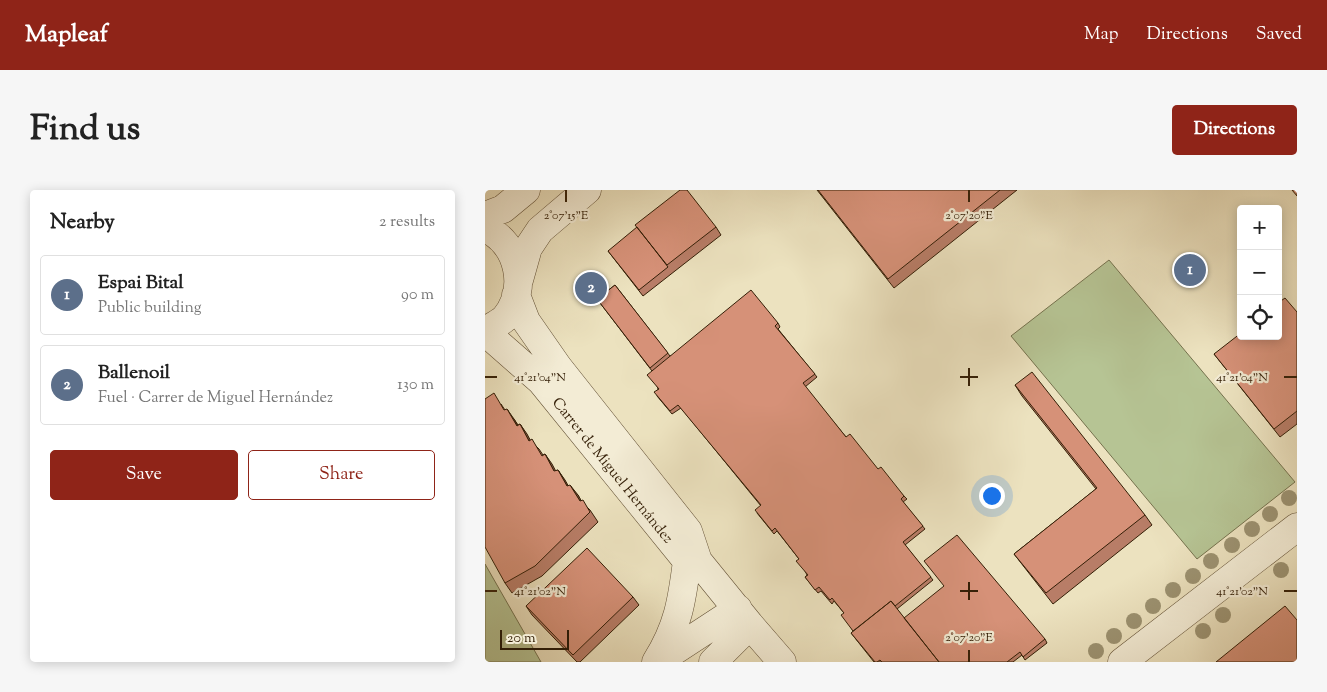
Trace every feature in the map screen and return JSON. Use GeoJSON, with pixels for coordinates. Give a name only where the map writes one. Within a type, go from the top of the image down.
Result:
{"type":"FeatureCollection","features":[{"type":"Feature","properties":{"kind":"street"},"geometry":{"type":"LineString","coordinates":[[485,216],[503,208],[526,190]]}},
{"type":"Feature","properties":{"kind":"street"},"geometry":{"type":"LineString","coordinates":[[485,331],[504,319],[517,287],[528,248],[540,230],[587,190]]}},
{"type":"Feature","properties":{"kind":"street","name":"Carrer de Miguel Hernández"},"geometry":{"type":"LineString","coordinates":[[485,228],[496,233],[513,254],[517,287],[526,320],[558,367],[688,531],[692,561]]}},
{"type":"Feature","properties":{"kind":"street","name":"Carrer de Miguel Hernández"},"geometry":{"type":"LineString","coordinates":[[485,331],[541,381],[692,561],[744,617],[782,662]]}},
{"type":"Feature","properties":{"kind":"street"},"geometry":{"type":"LineString","coordinates":[[1122,662],[1297,528]]}},
{"type":"Feature","properties":{"kind":"street"},"geometry":{"type":"LineString","coordinates":[[657,662],[665,649],[682,602],[692,561]]}},
{"type":"Feature","properties":{"kind":"street"},"geometry":{"type":"LineString","coordinates":[[657,662],[744,617]]}},
{"type":"Feature","properties":{"kind":"street"},"geometry":{"type":"LineString","coordinates":[[713,662],[744,617]]}},
{"type":"Feature","properties":{"kind":"green space"},"geometry":{"type":"Polygon","coordinates":[[[1109,260],[1295,482],[1197,559],[1011,336],[1109,260]]]}},
{"type":"Feature","properties":{"kind":"green space"},"geometry":{"type":"Polygon","coordinates":[[[485,564],[541,662],[485,662],[485,564]]]}},
{"type":"Feature","properties":{"kind":"building"},"geometry":{"type":"Polygon","coordinates":[[[680,190],[687,190],[716,227],[667,265],[635,225],[680,190]]]}},
{"type":"Feature","properties":{"kind":"building"},"geometry":{"type":"Polygon","coordinates":[[[818,190],[1000,190],[888,279],[818,190]]]}},
{"type":"Feature","properties":{"kind":"building"},"geometry":{"type":"Polygon","coordinates":[[[637,227],[668,267],[639,290],[608,251],[637,227]]]}},
{"type":"Feature","properties":{"kind":"building"},"geometry":{"type":"Polygon","coordinates":[[[615,285],[668,353],[650,368],[597,299],[615,285]]]}},
{"type":"Feature","properties":{"kind":"building"},"geometry":{"type":"Polygon","coordinates":[[[590,286],[593,290],[588,293],[585,290],[590,286]]]}},
{"type":"Feature","properties":{"kind":"building"},"geometry":{"type":"Polygon","coordinates":[[[751,290],[778,323],[775,326],[815,374],[803,383],[846,437],[850,434],[878,469],[881,467],[904,496],[901,499],[923,526],[903,542],[931,577],[895,606],[891,601],[853,631],[841,615],[844,613],[832,598],[830,600],[819,587],[815,590],[805,577],[808,575],[796,561],[799,559],[775,528],[772,531],[755,510],[761,505],[678,405],[670,411],[654,392],[659,389],[647,375],[751,290]]]}},
{"type":"Feature","properties":{"kind":"building"},"geometry":{"type":"Polygon","coordinates":[[[1285,298],[1297,312],[1297,411],[1274,429],[1214,354],[1237,336],[1237,340],[1282,340],[1282,300],[1285,298]]]}},
{"type":"Feature","properties":{"kind":"building"},"geometry":{"type":"Polygon","coordinates":[[[1032,372],[1145,515],[1046,593],[1014,554],[1097,488],[1015,385],[1032,372]]]}},
{"type":"Feature","properties":{"kind":"building"},"geometry":{"type":"Polygon","coordinates":[[[494,393],[504,410],[507,409],[517,426],[520,424],[529,441],[532,439],[542,456],[545,454],[554,471],[558,470],[567,486],[570,485],[580,501],[583,500],[590,512],[535,566],[505,583],[485,547],[485,399],[494,393]]]}},
{"type":"Feature","properties":{"kind":"building"},"geometry":{"type":"Polygon","coordinates":[[[957,535],[1045,639],[1023,657],[1020,652],[1007,662],[939,662],[904,618],[944,586],[924,561],[957,535]]]}},
{"type":"Feature","properties":{"kind":"building"},"geometry":{"type":"Polygon","coordinates":[[[587,548],[633,597],[573,655],[526,606],[587,548]]]}},
{"type":"Feature","properties":{"kind":"building"},"geometry":{"type":"Polygon","coordinates":[[[891,601],[939,662],[882,662],[880,660],[875,662],[851,633],[891,601]]]}},
{"type":"Feature","properties":{"kind":"building"},"geometry":{"type":"Polygon","coordinates":[[[1285,606],[1297,620],[1297,662],[1216,662],[1285,606]]]}},
{"type":"Feature","properties":{"kind":"place","name":"Espai Bital"},"geometry":{"type":"Point","coordinates":[1190,270]}},
{"type":"Feature","properties":{"kind":"place","name":"Ballenoil"},"geometry":{"type":"Point","coordinates":[591,288]}}]}
